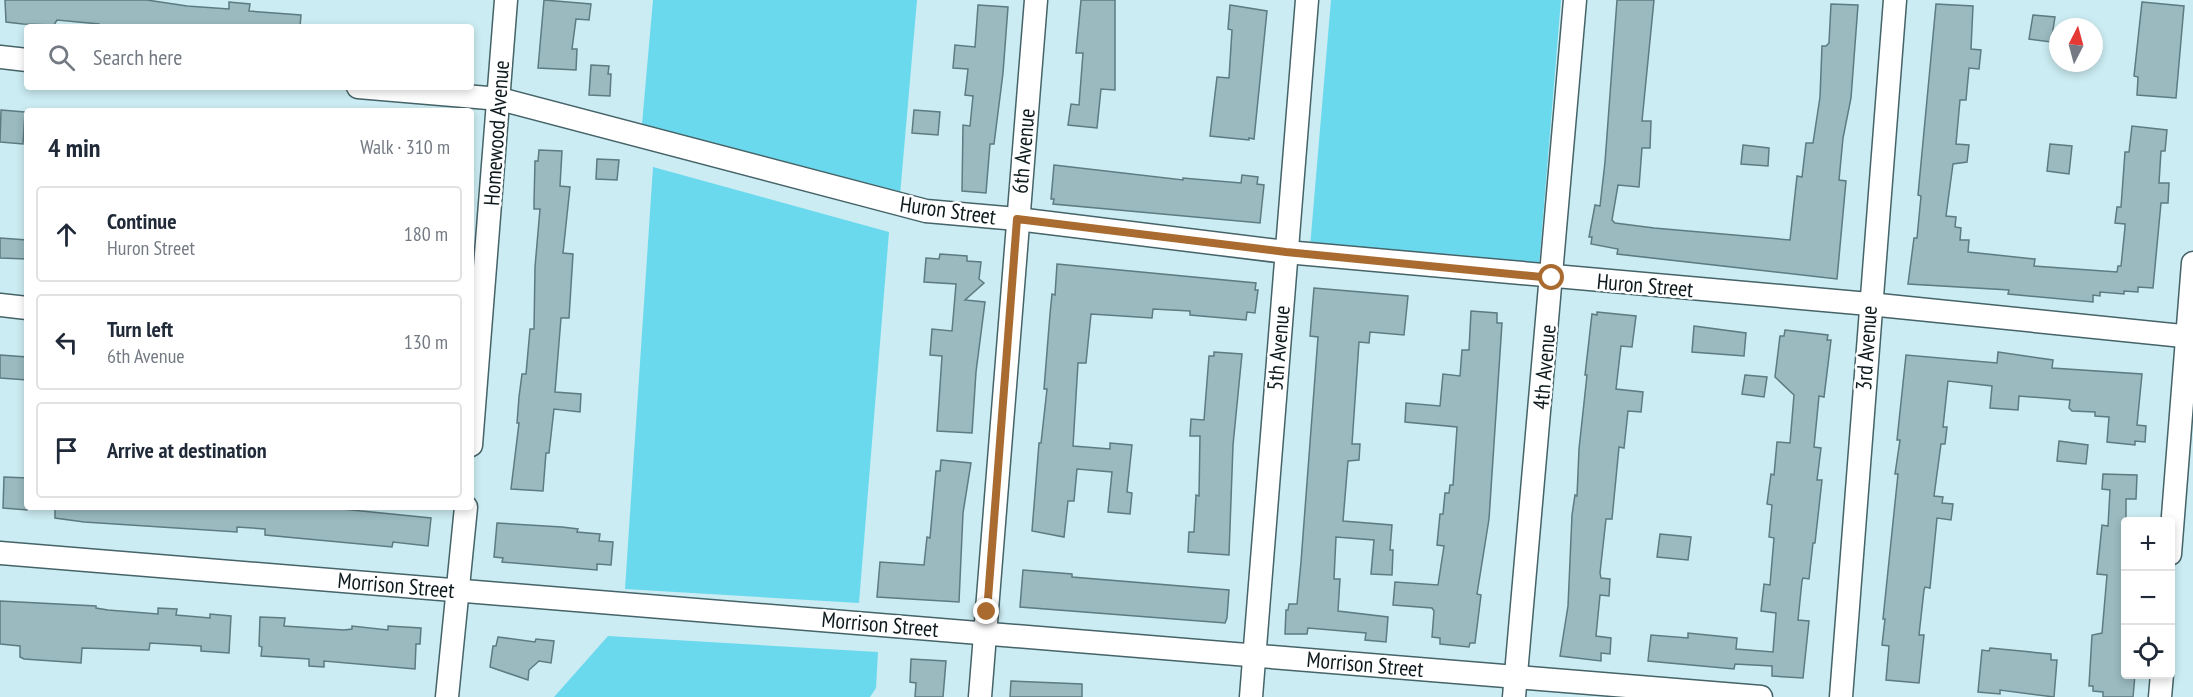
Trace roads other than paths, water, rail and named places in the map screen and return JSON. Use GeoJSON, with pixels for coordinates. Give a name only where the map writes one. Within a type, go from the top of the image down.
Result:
{"type":"FeatureCollection","features":[{"type":"Feature","properties":{"kind":"street","name":"Homewood Avenue"},"geometry":{"type":"LineString","coordinates":[[474,371],[500,99],[506,0]]}},
{"type":"Feature","properties":{"kind":"street","name":"6th Avenue"},"geometry":{"type":"LineString","coordinates":[[980,697],[1036,0]]}},
{"type":"Feature","properties":{"kind":"street","name":"5th Avenue"},"geometry":{"type":"LineString","coordinates":[[1251,697],[1307,0]]}},
{"type":"Feature","properties":{"kind":"street","name":"4th Avenue"},"geometry":{"type":"LineString","coordinates":[[1515,687],[1575,0]]}},
{"type":"Feature","properties":{"kind":"street","name":"3rd Avenue"},"geometry":{"type":"LineString","coordinates":[[1841,697],[1869,304],[1895,0]]}},
{"type":"Feature","properties":{"kind":"street"},"geometry":{"type":"LineString","coordinates":[[0,57],[24,60]]}},
{"type":"Feature","properties":{"kind":"street","name":"Huron Street"},"geometry":{"type":"LineString","coordinates":[[394,90],[500,99],[926,211],[1017,219],[1286,252],[1552,278],[1869,304],[2190,337]]}},
{"type":"Feature","properties":{"kind":"street"},"geometry":{"type":"LineString","coordinates":[[2173,517],[2190,337],[2193,263]]}},
{"type":"Feature","properties":{"kind":"street"},"geometry":{"type":"LineString","coordinates":[[0,305],[24,308]]}},
{"type":"Feature","properties":{"kind":"street"},"geometry":{"type":"LineString","coordinates":[[447,697],[460,590],[466,510]]}},
{"type":"Feature","properties":{"kind":"street","name":"Morrison Street"},"geometry":{"type":"LineString","coordinates":[[0,553],[1254,655],[1515,687],[1761,697]]}},
{"type":"Feature","properties":{"kind":"street"},"geometry":{"type":"LineString","coordinates":[[2160,697],[2162,679]]}}]}
